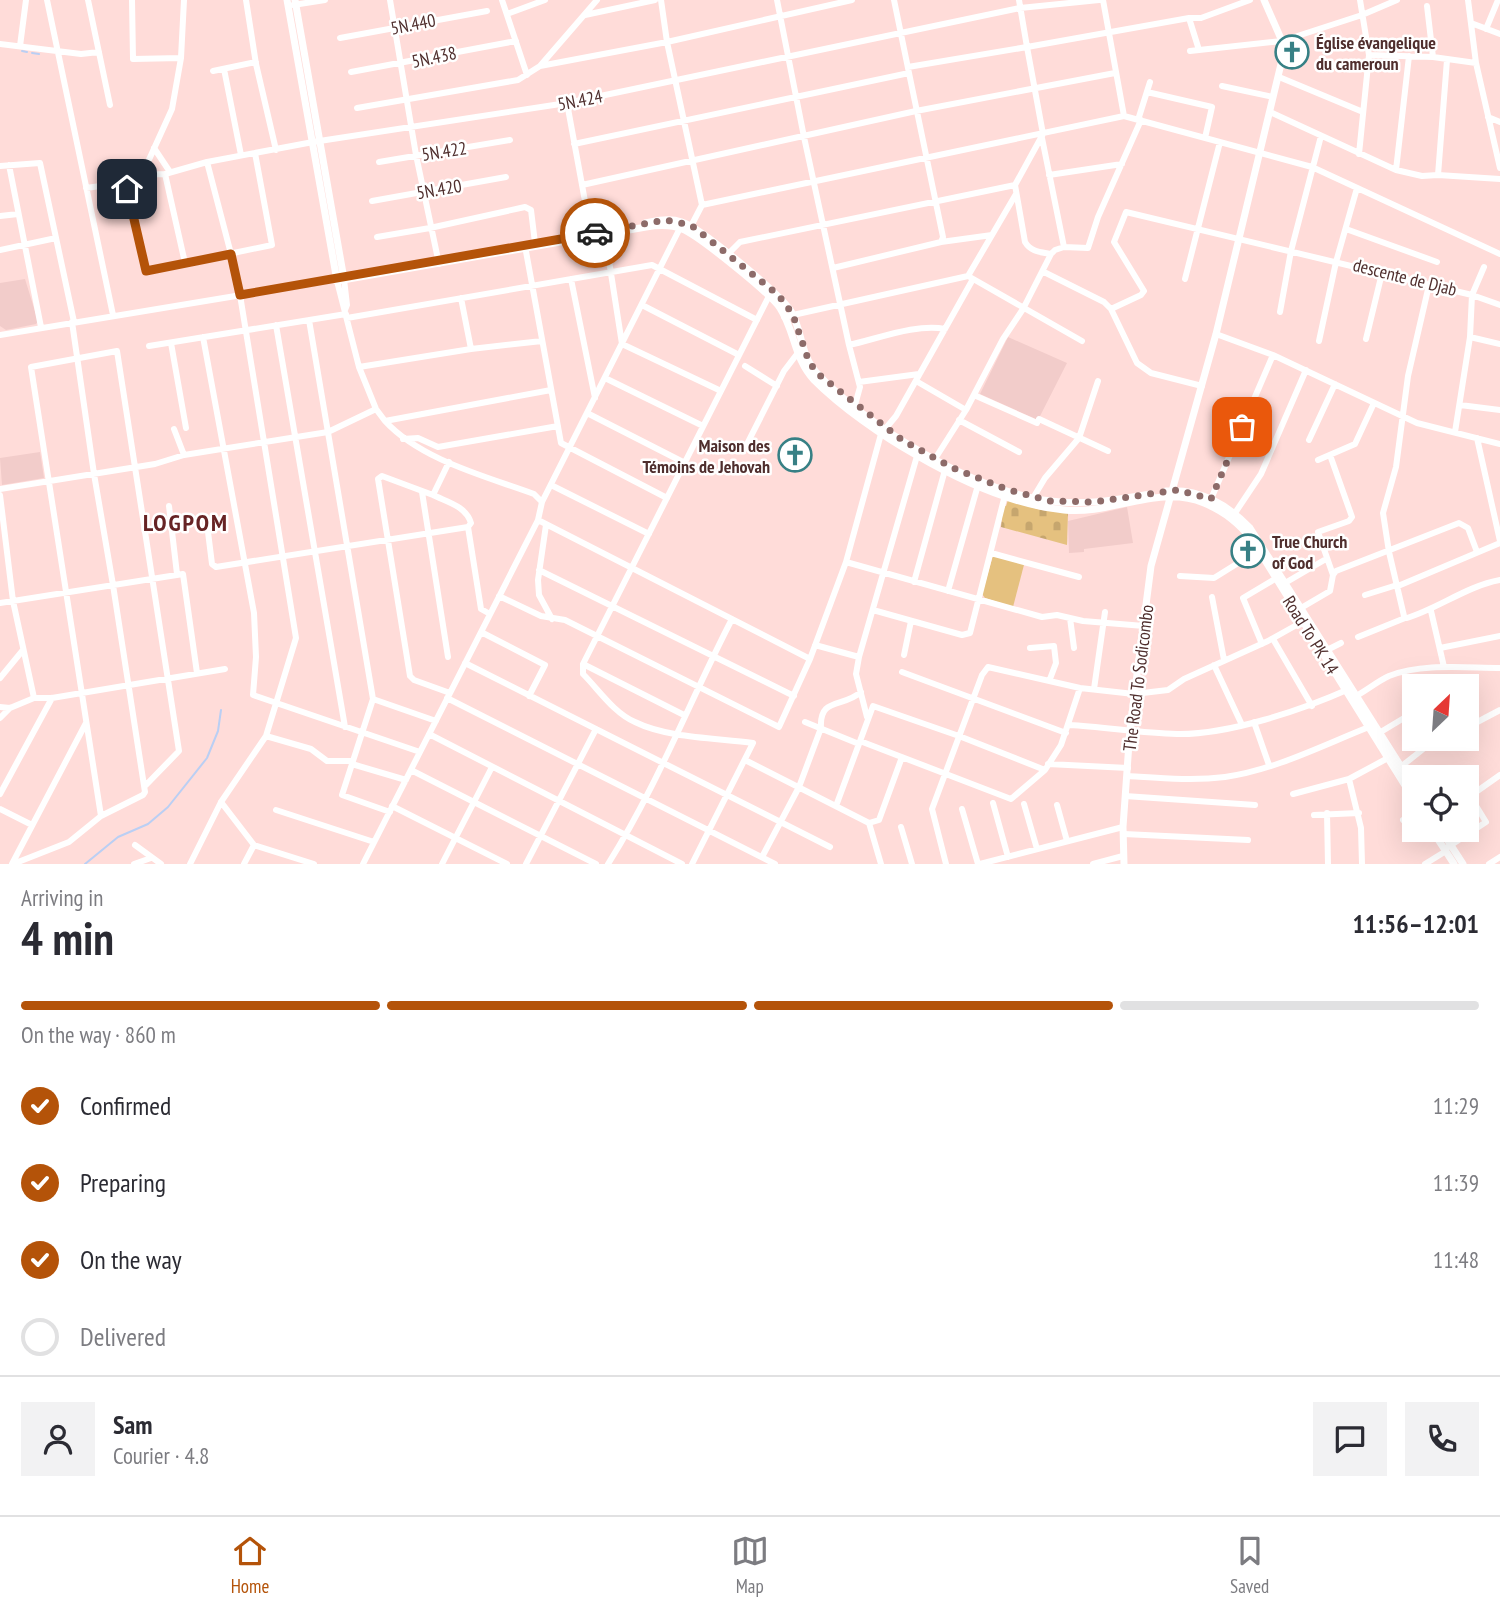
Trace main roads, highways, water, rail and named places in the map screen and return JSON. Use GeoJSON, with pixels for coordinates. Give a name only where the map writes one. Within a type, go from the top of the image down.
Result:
{"type":"FeatureCollection","features":[{"type":"Feature","properties":{"kind":"main road","name":"The Road To Sodicombo"},"geometry":{"type":"LineString","coordinates":[[1123,860],[1130,729],[1151,566],[1216,334],[1279,77],[1282,41],[1264,0]]}},
{"type":"Feature","properties":{"kind":"main road"},"geometry":{"type":"LineString","coordinates":[[292,3],[338,278],[663,225],[687,228]]}},
{"type":"Feature","properties":{"kind":"main road"},"geometry":{"type":"LineString","coordinates":[[525,247],[534,243],[665,220],[687,228],[776,293],[812,367],[883,432],[945,470],[1034,505],[1079,511],[1173,493]]}},
{"type":"Feature","properties":{"kind":"main road"},"geometry":{"type":"LineString","coordinates":[[726,257],[770,295],[788,316],[797,354],[814,380],[917,456],[1033,498],[1093,502],[1185,494]]}},
{"type":"Feature","properties":{"kind":"main road","name":"Road To PK 14"},"geometry":{"type":"LineString","coordinates":[[1185,494],[1211,499],[1234,513],[1258,538],[1327,650],[1369,727],[1388,758],[1402,774]]}},
{"type":"Feature","properties":{"kind":"main road","name":"Road To PK 14"},"geometry":{"type":"LineString","coordinates":[[1185,494],[1231,516],[1245,531],[1302,622],[1348,690],[1356,696],[1402,777]]}},
{"type":"Feature","properties":{"kind":"main road"},"geometry":{"type":"LineString","coordinates":[[1441,842],[1463,864]]}},
{"type":"Feature","properties":{"kind":"main road"},"geometry":{"type":"LineString","coordinates":[[1445,842],[1454,864]]}},
{"type":"Feature","properties":{"kind":"waterway"},"geometry":{"type":"LineString","coordinates":[[22,51],[27,52]]}},
{"type":"Feature","properties":{"kind":"waterway"},"geometry":{"type":"LineString","coordinates":[[32,53],[39,54]]}},
{"type":"Feature","properties":{"kind":"waterway"},"geometry":{"type":"LineString","coordinates":[[85,864],[118,837],[148,824],[168,807],[207,758],[218,731],[221,710]]}},
{"type":"Feature","properties":{"kind":"place","name":"Église évangelique du cameroun"},"geometry":{"type":"Point","coordinates":[1292,52]}},
{"type":"Feature","properties":{"kind":"place","name":"Maison des Témoins de Jehovah"},"geometry":{"type":"Point","coordinates":[795,455]}},
{"type":"Feature","properties":{"kind":"place","name":"True Church of God"},"geometry":{"type":"Point","coordinates":[1248,551]}},
{"type":"Feature","properties":{"kind":"district","name":"LOGPOM"},"geometry":{"type":"Point","coordinates":[186,522]}}]}
